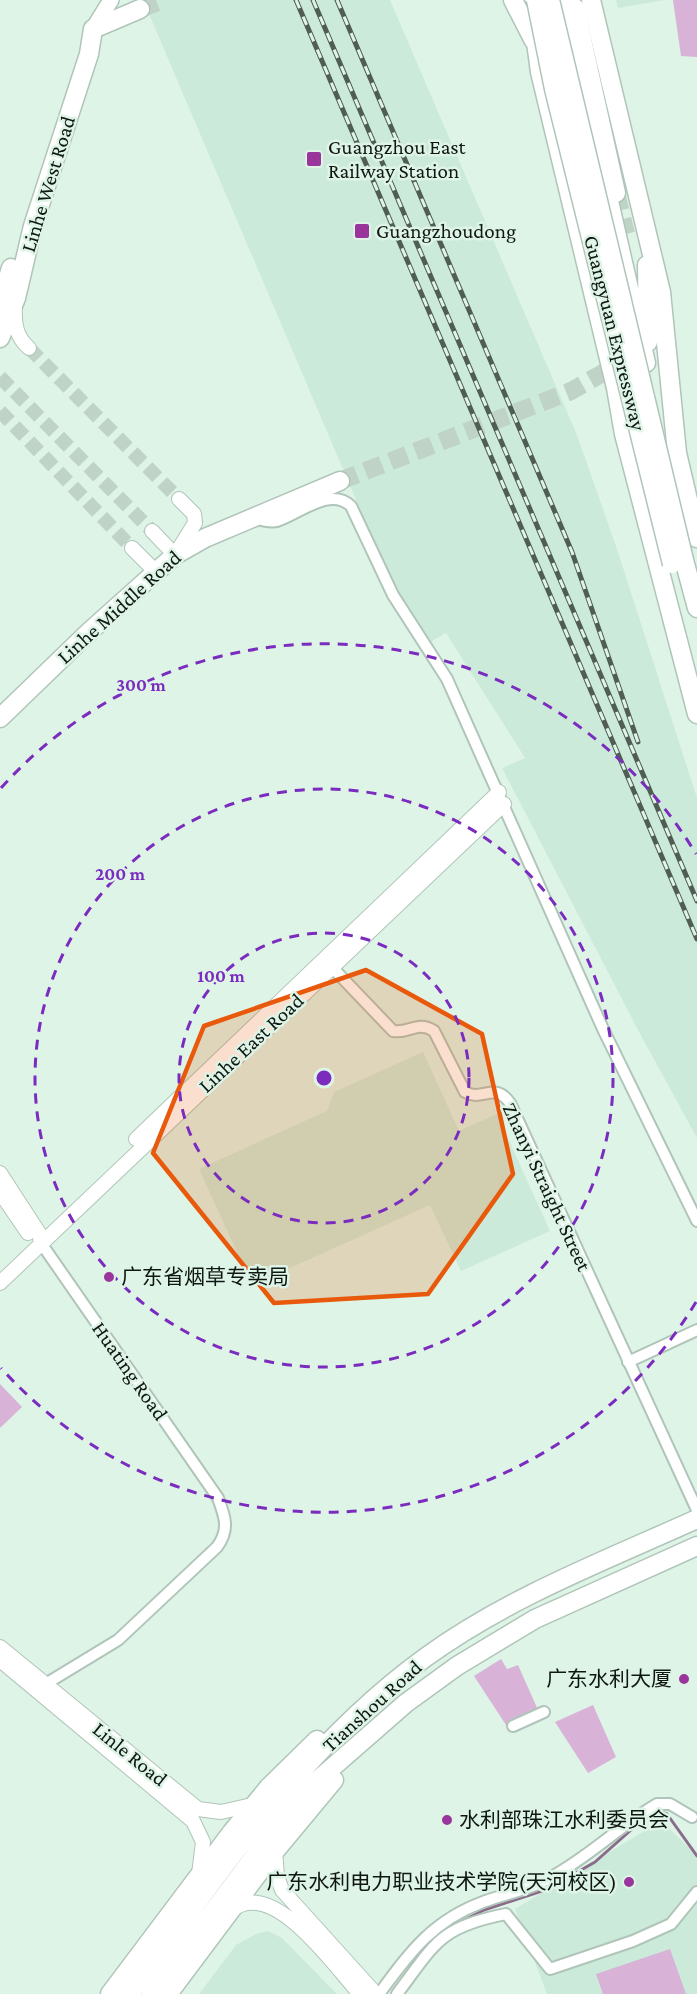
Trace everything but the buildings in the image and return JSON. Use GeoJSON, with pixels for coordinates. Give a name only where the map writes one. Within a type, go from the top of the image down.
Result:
{"type":"FeatureCollection","features":[{"type":"Feature","properties":{"kind":"main road","name":"Linhe West Road"},"geometry":{"type":"LineString","coordinates":[[1,335],[61,102],[80,48],[111,0]]}},
{"type":"Feature","properties":{"kind":"main road"},"geometry":{"type":"LineString","coordinates":[[513,0],[537,47]]}},
{"type":"Feature","properties":{"kind":"main road"},"geometry":{"type":"LineString","coordinates":[[531,0],[540,72],[616,388],[624,434],[697,714]]}},
{"type":"Feature","properties":{"kind":"main road","name":"Guangyuan Expressway"},"geometry":{"type":"LineString","coordinates":[[536,0],[554,89],[678,562],[697,608]]}},
{"type":"Feature","properties":{"kind":"main road","name":"Guangyuan Expressway"},"geometry":{"type":"LineString","coordinates":[[550,0],[678,562],[697,666]]}},
{"type":"Feature","properties":{"kind":"main road"},"geometry":{"type":"LineString","coordinates":[[575,2],[616,193]]}},
{"type":"Feature","properties":{"kind":"main road"},"geometry":{"type":"LineString","coordinates":[[575,2],[647,238],[666,324],[669,386],[676,453]]}},
{"type":"Feature","properties":{"kind":"main road"},"geometry":{"type":"LineString","coordinates":[[575,2],[646,363]]}},
{"type":"Feature","properties":{"kind":"main road"},"geometry":{"type":"LineString","coordinates":[[93,29],[140,9]]}},
{"type":"Feature","properties":{"kind":"main road"},"geometry":{"type":"LineString","coordinates":[[616,388],[640,385],[646,363],[649,323],[647,238]]}},
{"type":"Feature","properties":{"kind":"main road"},"geometry":{"type":"LineString","coordinates":[[624,434],[634,401],[639,395],[647,392],[658,404],[676,453],[697,538]]}},
{"type":"Feature","properties":{"kind":"main road","name":"Linhe Middle Road"},"geometry":{"type":"LineString","coordinates":[[0,718],[175,555],[205,538],[339,481]]}},
{"type":"Feature","properties":{"kind":"main road","name":"Tianshou Road"},"geometry":{"type":"LineString","coordinates":[[130,1994],[272,1805],[366,1706],[426,1657],[477,1623],[529,1594],[697,1519]]}},
{"type":"Feature","properties":{"kind":"main road","name":"Tianshou Road"},"geometry":{"type":"LineString","coordinates":[[151,1994],[285,1816],[319,1779],[406,1703],[481,1650],[535,1619],[697,1546]]}},
{"type":"Feature","properties":{"kind":"main road"},"geometry":{"type":"LineString","coordinates":[[583,1570],[592,1593]]}},
{"type":"Feature","properties":{"kind":"main road"},"geometry":{"type":"LineString","coordinates":[[110,1994],[269,1787],[325,1734],[366,1706]]}},
{"type":"Feature","properties":{"kind":"main road"},"geometry":{"type":"LineString","coordinates":[[168,1994],[275,1851],[377,1729]]}},
{"type":"Feature","properties":{"kind":"street"},"geometry":{"type":"LineString","coordinates":[[1,335],[9,333],[25,345],[8,301]]}},
{"type":"Feature","properties":{"kind":"street"},"geometry":{"type":"LineString","coordinates":[[253,518],[277,521],[324,500],[339,498],[351,506],[393,595],[447,679],[603,1029],[697,1221]]}},
{"type":"Feature","properties":{"kind":"street"},"geometry":{"type":"LineString","coordinates":[[152,531],[175,555],[195,523],[194,514],[179,499]]}},
{"type":"Feature","properties":{"kind":"street"},"geometry":{"type":"LineString","coordinates":[[132,548],[156,572]]}},
{"type":"Feature","properties":{"kind":"street","name":"Linhe East Road"},"geometry":{"type":"LineString","coordinates":[[0,1270],[38,1239],[501,798]]}},
{"type":"Feature","properties":{"kind":"street","name":"Zhanyi Straight Street"},"geometry":{"type":"LineString","coordinates":[[328,962],[393,1031],[397,1033],[416,1025],[426,1026],[434,1031],[465,1092],[472,1096],[496,1092],[504,1094],[517,1117],[697,1510]]}},
{"type":"Feature","properties":{"kind":"street"},"geometry":{"type":"LineString","coordinates":[[0,1173],[38,1239]]}},
{"type":"Feature","properties":{"kind":"street"},"geometry":{"type":"LineString","coordinates":[[0,1192],[38,1239]]}},
{"type":"Feature","properties":{"kind":"street","name":"Linhe East Road"},"geometry":{"type":"LineString","coordinates":[[0,1283],[38,1239]]}},
{"type":"Feature","properties":{"kind":"street","name":"Huating Road"},"geometry":{"type":"LineString","coordinates":[[38,1239],[218,1498],[226,1522],[225,1536],[217,1547],[118,1640],[40,1687]]}},
{"type":"Feature","properties":{"kind":"street"},"geometry":{"type":"LineString","coordinates":[[628,1362],[697,1330]]}},
{"type":"Feature","properties":{"kind":"street","name":"Linle Road"},"geometry":{"type":"LineString","coordinates":[[0,1647],[40,1687],[193,1821],[200,1833],[203,1848],[198,1878]]}},
{"type":"Feature","properties":{"kind":"street","name":"Linle Road"},"geometry":{"type":"LineString","coordinates":[[2,1666],[40,1687],[198,1809],[221,1812],[252,1805],[269,1787]]}},
{"type":"Feature","properties":{"kind":"street"},"geometry":{"type":"LineString","coordinates":[[513,1726],[544,1712]]}},
{"type":"Feature","properties":{"kind":"street"},"geometry":{"type":"LineString","coordinates":[[275,1851],[277,1876],[282,1890],[378,1994],[410,1952],[434,1928],[481,1903],[546,1880],[587,1855],[657,1804],[670,1804],[692,1817]]}},
{"type":"Feature","properties":{"kind":"street"},"geometry":{"type":"LineString","coordinates":[[397,1994],[421,1958],[440,1939],[472,1921],[506,1914],[550,1969],[633,1941],[671,1924],[697,1892]]}},
{"type":"Feature","properties":{"kind":"street"},"geometry":{"type":"LineString","coordinates":[[224,1918],[236,1907],[248,1903],[262,1903],[274,1907],[297,1925],[360,1994]]}},
{"type":"Feature","properties":{"kind":"highlighted area"},"geometry":{"type":"Polygon","coordinates":[[[366,970],[482,1034],[513,1174],[428,1294],[274,1303],[153,1153],[204,1026],[366,970]]]}},
{"type":"Feature","properties":{"kind":"shaded area"},"geometry":{"type":"Polygon","coordinates":[[[143,0],[390,0],[577,435],[617,549],[697,798],[697,1138],[638,1030],[502,768],[525,758],[446,633],[427,644],[389,577],[143,0]]]}},
{"type":"Feature","properties":{"kind":"shaded area"},"geometry":{"type":"Polygon","coordinates":[[[616,0],[665,0],[618,8],[616,0]]]}},
{"type":"Feature","properties":{"kind":"shaded area"},"geometry":{"type":"Polygon","coordinates":[[[673,0],[697,0],[697,57],[681,56],[673,0]]]}},
{"type":"Feature","properties":{"kind":"shaded area"},"geometry":{"type":"Polygon","coordinates":[[[423,1052],[459,1131],[497,1114],[550,1231],[461,1271],[430,1205],[252,1285],[199,1169],[327,1111],[334,1092],[423,1052]]]}},
{"type":"Feature","properties":{"kind":"shaded area"},"geometry":{"type":"Polygon","coordinates":[[[0,1384],[22,1407],[0,1428],[0,1384]]]}},
{"type":"Feature","properties":{"kind":"shaded area"},"geometry":{"type":"Polygon","coordinates":[[[501,1659],[507,1669],[518,1665],[538,1710],[506,1725],[474,1676],[501,1659]]]}},
{"type":"Feature","properties":{"kind":"shaded area"},"geometry":{"type":"Polygon","coordinates":[[[593,1705],[616,1757],[588,1773],[555,1722],[593,1705]]]}},
{"type":"Feature","properties":{"kind":"shaded area","name":"广东水利电力职业技术学院(天河校区)"},"geometry":{"type":"Polygon","coordinates":[[[661,1821],[697,1855],[697,1994],[547,1994],[515,1909],[661,1821]]]}},
{"type":"Feature","properties":{"kind":"shaded area"},"geometry":{"type":"Polygon","coordinates":[[[268,1931],[282,1938],[337,1994],[199,1994],[236,1945],[256,1934],[268,1931]]]}},
{"type":"Feature","properties":{"kind":"shaded area"},"geometry":{"type":"Polygon","coordinates":[[[670,1949],[686,1994],[603,1994],[596,1974],[670,1949]]]}},
{"type":"Feature","properties":{"kind":"waterway"},"geometry":{"type":"LineString","coordinates":[[437,1934],[484,1910],[548,1889],[595,1862],[640,1822],[658,1811],[667,1814],[697,1856]]}},
{"type":"Feature","properties":{"kind":"waterway"},"geometry":{"type":"LineString","coordinates":[[414,1957],[430,1940]]}},
{"type":"Feature","properties":{"kind":"tunnel"},"geometry":{"type":"LineString","coordinates":[[140,9],[163,0]]}},
{"type":"Feature","properties":{"kind":"tunnel"},"geometry":{"type":"LineString","coordinates":[[616,193],[626,234]]}},
{"type":"Feature","properties":{"kind":"tunnel"},"geometry":{"type":"LineString","coordinates":[[29,348],[179,499]]}},
{"type":"Feature","properties":{"kind":"tunnel"},"geometry":{"type":"LineString","coordinates":[[340,481],[571,391],[603,373],[621,355]]}},
{"type":"Feature","properties":{"kind":"tunnel"},"geometry":{"type":"LineString","coordinates":[[0,377],[152,531]]}},
{"type":"Feature","properties":{"kind":"tunnel"},"geometry":{"type":"LineString","coordinates":[[0,411],[132,548]]}},
{"type":"Feature","properties":{"kind":"railway"},"geometry":{"type":"LineString","coordinates":[[296,0],[697,939]]}},
{"type":"Feature","properties":{"kind":"railway"},"geometry":{"type":"LineString","coordinates":[[313,0],[697,901]]}},
{"type":"Feature","properties":{"kind":"railway"},"geometry":{"type":"LineString","coordinates":[[337,0],[572,552],[638,742]]}},
{"type":"Feature","properties":{"kind":"place","name":"Guangzhou East Railway Station"},"geometry":{"type":"Point","coordinates":[314,159]}},
{"type":"Feature","properties":{"kind":"place","name":"Guangzhoudong"},"geometry":{"type":"Point","coordinates":[362,231]}},
{"type":"Feature","properties":{"kind":"place","name":"广东省烟草专卖局"},"geometry":{"type":"Point","coordinates":[109,1277]}},
{"type":"Feature","properties":{"kind":"place","name":"广东水利大厦"},"geometry":{"type":"Point","coordinates":[684,1679]}},
{"type":"Feature","properties":{"kind":"place","name":"水利部珠江水利委员会"},"geometry":{"type":"Point","coordinates":[447,1820]}},
{"type":"Feature","properties":{"kind":"place","name":"广东水利电力职业技术学院(天河校区)"},"geometry":{"type":"Point","coordinates":[629,1882]}}]}
